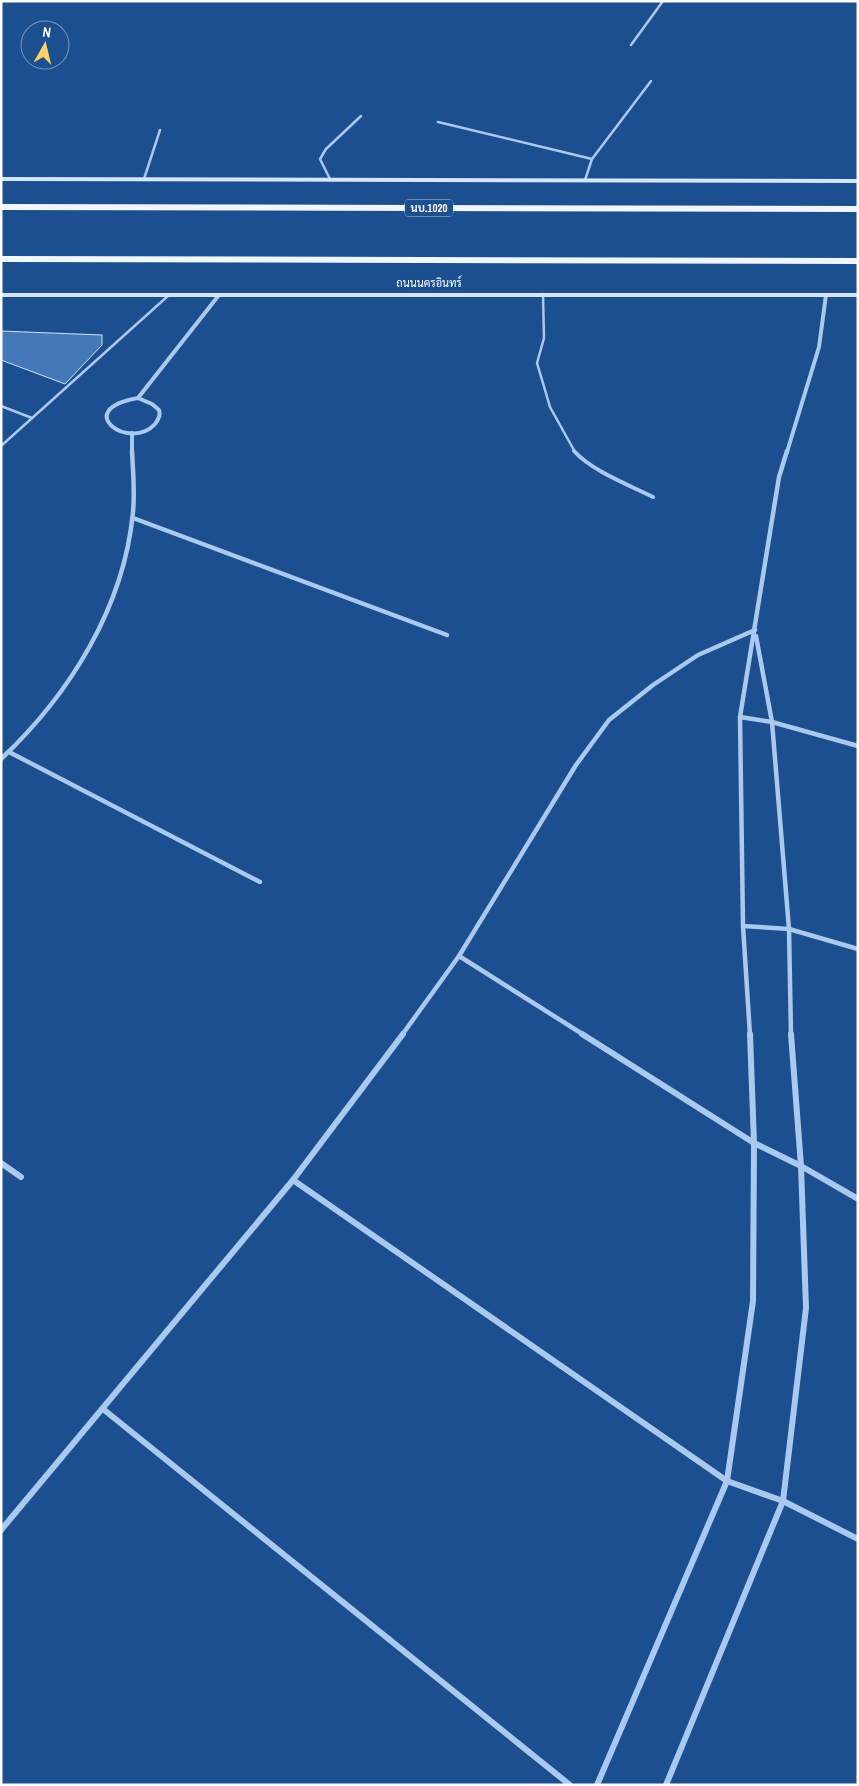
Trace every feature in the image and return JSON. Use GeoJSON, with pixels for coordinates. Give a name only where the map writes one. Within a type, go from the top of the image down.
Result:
{"type":"FeatureCollection","features":[{"type":"Feature","properties":{"kind":"main road"},"geometry":{"type":"LineString","coordinates":[[1,179],[858,181]]}},
{"type":"Feature","properties":{"kind":"main road","name":"นบ.1020"},"geometry":{"type":"LineString","coordinates":[[1,207],[858,209]]}},
{"type":"Feature","properties":{"kind":"main road","name":"ถนนนครอินทร์"},"geometry":{"type":"LineString","coordinates":[[1,260],[858,260]]}},
{"type":"Feature","properties":{"kind":"main road","name":"ถนนนครอินทร์"},"geometry":{"type":"LineString","coordinates":[[1,295],[858,295]]}},
{"type":"Feature","properties":{"kind":"street"},"geometry":{"type":"LineString","coordinates":[[138,398],[219,295]]}},
{"type":"Feature","properties":{"kind":"street"},"geometry":{"type":"LineString","coordinates":[[597,1785],[728,1481],[753,1301],[754,1143],[743,926],[740,717],[779,477],[819,347],[826,295]]}},
{"type":"Feature","properties":{"kind":"street"},"geometry":{"type":"LineString","coordinates":[[138,398],[155,404],[159,410],[160,416],[151,428],[132,433],[121,432],[112,428],[107,422],[106,415],[110,408],[117,403],[138,398]]}},
{"type":"Feature","properties":{"kind":"street"},"geometry":{"type":"LineString","coordinates":[[1,759],[31,729],[70,680],[96,633],[115,590],[127,547],[132,518],[132,433]]}},
{"type":"Feature","properties":{"kind":"street"},"geometry":{"type":"LineString","coordinates":[[132,518],[447,635]]}},
{"type":"Feature","properties":{"kind":"street"},"geometry":{"type":"LineString","coordinates":[[666,1785],[783,1502],[806,1308],[801,1166],[791,1036],[789,929],[772,722],[755,630]]}},
{"type":"Feature","properties":{"kind":"street"},"geometry":{"type":"LineString","coordinates":[[1,1530],[293,1180],[368,1083],[459,956],[576,765],[609,720],[653,685],[698,654],[755,630]]}},
{"type":"Feature","properties":{"kind":"street"},"geometry":{"type":"LineString","coordinates":[[740,717],[772,722],[858,746]]}},
{"type":"Feature","properties":{"kind":"street"},"geometry":{"type":"LineString","coordinates":[[9,752],[260,882]]}},
{"type":"Feature","properties":{"kind":"street"},"geometry":{"type":"LineString","coordinates":[[743,926],[789,929],[858,949]]}},
{"type":"Feature","properties":{"kind":"street"},"geometry":{"type":"LineString","coordinates":[[459,956],[754,1143],[801,1166],[858,1199]]}},
{"type":"Feature","properties":{"kind":"street"},"geometry":{"type":"LineString","coordinates":[[1,1163],[20,1177]]}},
{"type":"Feature","properties":{"kind":"street"},"geometry":{"type":"LineString","coordinates":[[293,1180],[728,1481],[783,1502],[858,1539]]}},
{"type":"Feature","properties":{"kind":"street"},"geometry":{"type":"LineString","coordinates":[[103,1409],[570,1785]]}},
{"type":"Feature","properties":{"kind":"lane"},"geometry":{"type":"LineString","coordinates":[[631,45],[663,1]]}},
{"type":"Feature","properties":{"kind":"lane"},"geometry":{"type":"LineString","coordinates":[[585,180],[592,159],[651,81]]}},
{"type":"Feature","properties":{"kind":"lane"},"geometry":{"type":"LineString","coordinates":[[330,179],[320,159],[326,149],[361,116]]}},
{"type":"Feature","properties":{"kind":"lane"},"geometry":{"type":"LineString","coordinates":[[438,122],[592,159]]}},
{"type":"Feature","properties":{"kind":"lane"},"geometry":{"type":"LineString","coordinates":[[144,179],[160,130]]}},
{"type":"Feature","properties":{"kind":"lane"},"geometry":{"type":"LineString","coordinates":[[543,294],[544,338],[537,362],[550,407],[563,434],[575,453],[590,464],[612,478],[653,497]]}},
{"type":"Feature","properties":{"kind":"lane"},"geometry":{"type":"LineString","coordinates":[[1,446],[169,295]]}},
{"type":"Feature","properties":{"kind":"lane"},"geometry":{"type":"LineString","coordinates":[[1,406],[32,418]]}},
{"type":"Feature","properties":{"kind":"building"},"geometry":{"type":"Polygon","coordinates":[[[1,331],[102,335],[102,345],[65,384],[1,360],[1,331]]]}}]}
